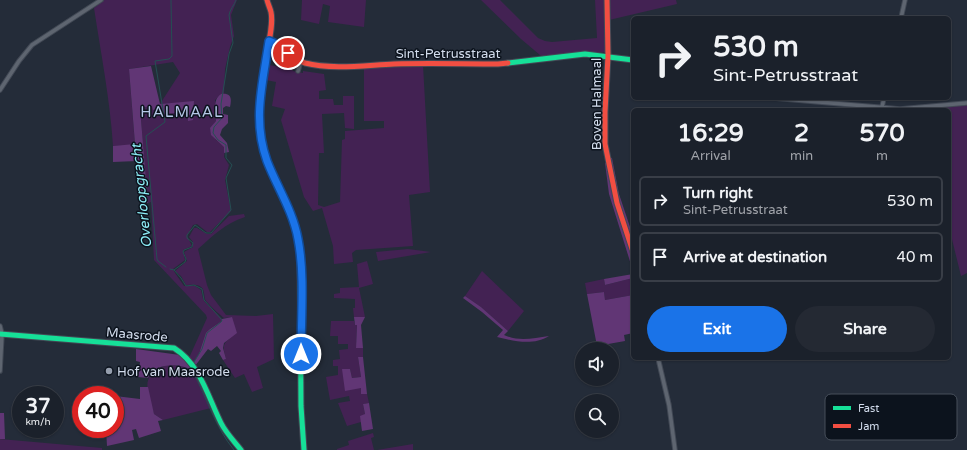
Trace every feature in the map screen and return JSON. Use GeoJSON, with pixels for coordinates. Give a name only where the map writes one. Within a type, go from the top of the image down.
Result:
{"type":"FeatureCollection","features":[{"type":"Feature","properties":{"kind":"street"},"geometry":{"type":"LineString","coordinates":[[0,90],[19,61],[32,45],[101,0]]}},
{"type":"Feature","properties":{"kind":"street"},"geometry":{"type":"LineString","coordinates":[[267,0],[271,17],[260,105],[259,127],[267,162],[296,227],[300,251],[301,406],[304,450]]}},
{"type":"Feature","properties":{"kind":"street","name":"Boven Halmaal"},"geometry":{"type":"LineString","coordinates":[[607,0],[608,56],[605,112],[606,149],[617,203],[631,246]]}},
{"type":"Feature","properties":{"kind":"street"},"geometry":{"type":"LineString","coordinates":[[901,16],[905,0]]}},
{"type":"Feature","properties":{"kind":"street","name":"Sint-Petrusstraat"},"geometry":{"type":"LineString","coordinates":[[269,41],[301,61],[336,66],[422,63],[498,64],[571,54],[608,56],[631,60]]}},
{"type":"Feature","properties":{"kind":"street"},"geometry":{"type":"LineString","coordinates":[[298,71],[301,61]]}},
{"type":"Feature","properties":{"kind":"street"},"geometry":{"type":"LineString","coordinates":[[797,100],[891,108]]}},
{"type":"Feature","properties":{"kind":"street"},"geometry":{"type":"LineString","coordinates":[[882,107],[884,100]]}},
{"type":"Feature","properties":{"kind":"street"},"geometry":{"type":"LineString","coordinates":[[911,108],[967,103]]}},
{"type":"Feature","properties":{"kind":"street"},"geometry":{"type":"LineString","coordinates":[[0,326],[0,371]]}},
{"type":"Feature","properties":{"kind":"street","name":"Maasrode"},"geometry":{"type":"LineString","coordinates":[[1,334],[174,348],[179,350],[198,374],[221,424],[241,450]]}},
{"type":"Feature","properties":{"kind":"street"},"geometry":{"type":"LineString","coordinates":[[658,360],[669,404],[675,450]]}},
{"type":"Feature","properties":{"kind":"shaded area"},"geometry":{"type":"Polygon","coordinates":[[[104,0],[237,0],[231,15],[234,36],[225,69],[224,94],[221,94],[215,100],[216,121],[210,129],[216,140],[225,147],[224,157],[229,165],[225,180],[231,211],[210,232],[207,232],[197,224],[193,225],[187,236],[192,246],[183,250],[185,260],[173,269],[184,286],[195,286],[201,290],[205,302],[222,319],[222,321],[210,329],[199,354],[193,363],[189,358],[207,318],[206,315],[154,260],[151,202],[148,203],[140,108],[152,106],[161,109],[161,114],[188,112],[188,121],[194,102],[160,104],[180,73],[173,62],[129,69],[135,145],[113,146],[108,94],[94,8],[104,0]]]}},
{"type":"Feature","properties":{"kind":"shaded area"},"geometry":{"type":"Polygon","coordinates":[[[302,0],[366,0],[364,27],[328,22],[330,6],[323,4],[319,24],[301,20],[302,0]]]}},
{"type":"Feature","properties":{"kind":"shaded area"},"geometry":{"type":"Polygon","coordinates":[[[481,0],[500,0],[538,38],[552,42],[597,38],[595,0],[606,0],[606,52],[572,53],[545,57],[540,55],[521,39],[481,0]]]}},
{"type":"Feature","properties":{"kind":"shaded area"},"geometry":{"type":"Polygon","coordinates":[[[609,0],[676,0],[677,4],[609,20],[609,0]]]}},
{"type":"Feature","properties":{"kind":"shaded area"},"geometry":{"type":"Polygon","coordinates":[[[269,65],[281,67],[287,65],[291,67],[293,71],[324,74],[326,90],[319,91],[319,99],[333,99],[334,105],[343,105],[343,96],[354,96],[354,129],[345,128],[344,113],[322,114],[324,153],[319,153],[318,205],[324,207],[340,202],[342,140],[345,139],[345,131],[384,128],[384,121],[364,121],[364,66],[423,65],[430,192],[409,195],[413,246],[356,250],[352,253],[353,262],[334,264],[333,246],[322,208],[313,211],[304,197],[281,120],[285,109],[272,106],[276,82],[266,80],[269,65]]]}},
{"type":"Feature","properties":{"kind":"shaded area"},"geometry":{"type":"Polygon","coordinates":[[[151,66],[160,104],[194,101],[193,120],[188,121],[188,112],[161,114],[160,109],[153,110],[152,106],[140,108],[148,203],[142,203],[137,161],[113,162],[113,146],[135,144],[129,69],[151,66]]]}},
{"type":"Feature","properties":{"kind":"shaded area"},"geometry":{"type":"Polygon","coordinates":[[[221,94],[229,95],[231,101],[230,107],[226,106],[223,108],[223,114],[228,115],[228,123],[222,129],[220,135],[227,143],[229,152],[224,153],[224,147],[211,135],[210,128],[216,121],[215,103],[216,99],[221,94]]]}},
{"type":"Feature","properties":{"kind":"shaded area"},"geometry":{"type":"Polygon","coordinates":[[[967,105],[967,273],[961,276],[951,235],[951,108],[932,108],[967,105]]]}},
{"type":"Feature","properties":{"kind":"shaded area"},"geometry":{"type":"Polygon","coordinates":[[[608,158],[612,158],[619,194],[631,230],[631,241],[616,197],[608,158]]]}},
{"type":"Feature","properties":{"kind":"shaded area"},"geometry":{"type":"Polygon","coordinates":[[[605,163],[607,163],[631,250],[631,265],[609,194],[605,163]]]}},
{"type":"Feature","properties":{"kind":"shaded area"},"geometry":{"type":"Polygon","coordinates":[[[244,214],[245,217],[225,227],[198,249],[211,295],[226,315],[256,316],[273,314],[274,359],[257,367],[263,388],[252,392],[244,374],[235,378],[223,360],[226,359],[224,346],[226,341],[229,339],[232,317],[224,318],[206,301],[203,290],[200,286],[186,285],[181,276],[175,271],[187,261],[184,252],[193,247],[193,242],[189,237],[194,228],[197,228],[207,234],[211,234],[229,216],[244,214]]]}},
{"type":"Feature","properties":{"kind":"shaded area"},"geometry":{"type":"Polygon","coordinates":[[[408,249],[431,252],[378,261],[376,252],[408,249]]]}},
{"type":"Feature","properties":{"kind":"shaded area"},"geometry":{"type":"Polygon","coordinates":[[[367,261],[373,284],[359,288],[365,317],[354,317],[353,308],[355,308],[355,299],[334,298],[334,294],[340,293],[340,288],[359,287],[357,264],[367,261]]]}},
{"type":"Feature","properties":{"kind":"shaded area"},"geometry":{"type":"Polygon","coordinates":[[[482,271],[524,311],[508,331],[481,307],[465,296],[482,271]]]}},
{"type":"Feature","properties":{"kind":"shaded area"},"geometry":{"type":"Polygon","coordinates":[[[631,274],[631,278],[605,285],[604,279],[631,274]]]}},
{"type":"Feature","properties":{"kind":"shaded area"},"geometry":{"type":"Polygon","coordinates":[[[631,278],[631,295],[605,300],[604,292],[587,294],[585,283],[604,279],[605,285],[631,278]]]}},
{"type":"Feature","properties":{"kind":"shaded area"},"geometry":{"type":"Polygon","coordinates":[[[604,292],[605,300],[631,295],[631,333],[624,335],[625,341],[596,342],[587,294],[604,292]]]}},
{"type":"Feature","properties":{"kind":"shaded area"},"geometry":{"type":"Polygon","coordinates":[[[465,296],[481,307],[508,331],[504,335],[521,339],[549,336],[530,342],[497,337],[503,330],[463,298],[465,296]]]}},
{"type":"Feature","properties":{"kind":"shaded area"},"geometry":{"type":"Polygon","coordinates":[[[232,317],[237,333],[224,343],[223,348],[226,359],[223,360],[219,353],[221,351],[217,346],[211,351],[208,349],[195,366],[193,363],[199,354],[206,333],[222,321],[222,319],[232,317]]]}},
{"type":"Feature","properties":{"kind":"shaded area"},"geometry":{"type":"Polygon","coordinates":[[[354,317],[365,317],[361,325],[363,348],[356,348],[357,325],[355,325],[354,317]]]}},
{"type":"Feature","properties":{"kind":"shaded area"},"geometry":{"type":"Polygon","coordinates":[[[331,321],[354,321],[355,325],[357,325],[356,348],[363,348],[363,357],[358,357],[361,377],[352,378],[350,369],[342,369],[361,388],[361,394],[367,394],[369,403],[363,404],[365,414],[361,422],[347,426],[338,403],[350,401],[349,396],[330,400],[326,377],[338,375],[338,366],[333,366],[333,360],[340,359],[339,350],[348,349],[348,344],[338,344],[338,336],[330,336],[331,321]]]}},
{"type":"Feature","properties":{"kind":"shaded area"},"geometry":{"type":"Polygon","coordinates":[[[136,349],[180,355],[192,370],[181,366],[168,365],[156,369],[148,378],[138,377],[140,362],[136,361],[136,349]]]}},
{"type":"Feature","properties":{"kind":"shaded area"},"geometry":{"type":"Polygon","coordinates":[[[358,357],[363,357],[367,394],[361,394],[361,388],[345,391],[342,369],[350,369],[352,378],[361,377],[358,357]]]}},
{"type":"Feature","properties":{"kind":"shaded area"},"geometry":{"type":"Polygon","coordinates":[[[167,365],[184,366],[190,369],[201,385],[211,408],[163,420],[154,414],[147,385],[152,374],[158,369],[167,365]]]}},
{"type":"Feature","properties":{"kind":"shaded area"},"geometry":{"type":"Polygon","coordinates":[[[140,387],[148,387],[154,414],[163,420],[158,421],[161,431],[139,438],[136,429],[132,430],[134,440],[107,446],[107,438],[124,438],[124,397],[140,399],[140,387]]]}},
{"type":"Feature","properties":{"kind":"shaded area"},"geometry":{"type":"Polygon","coordinates":[[[369,403],[373,429],[362,431],[360,416],[365,414],[363,404],[369,403]]]}},
{"type":"Feature","properties":{"kind":"shaded area"},"geometry":{"type":"Polygon","coordinates":[[[0,413],[4,413],[5,439],[0,439],[0,413]]]}},
{"type":"Feature","properties":{"kind":"shaded area"},"geometry":{"type":"Polygon","coordinates":[[[373,433],[374,437],[371,438],[374,450],[337,450],[349,445],[348,441],[373,433]]]}},
{"type":"Feature","properties":{"kind":"shaded area"},"geometry":{"type":"Polygon","coordinates":[[[0,439],[102,448],[102,450],[0,450],[0,439]]]}},
{"type":"Feature","properties":{"kind":"shaded area"},"geometry":{"type":"Polygon","coordinates":[[[413,444],[413,450],[377,450],[413,444]]]}},
{"type":"Feature","properties":{"kind":"waterway","name":"Overloopgracht"},"geometry":{"type":"LineString","coordinates":[[166,267],[157,259],[146,136],[165,122],[155,61],[169,59],[172,56],[171,0]]}},
{"type":"Feature","properties":{"kind":"waterway"},"geometry":{"type":"LineString","coordinates":[[194,362],[202,349],[207,333],[222,320],[204,300],[202,289],[194,285],[186,286],[174,270],[185,262],[186,259],[183,252],[184,250],[192,247],[193,243],[187,238],[187,235],[195,225],[206,233],[211,233],[231,210],[226,178],[232,165],[226,158],[226,145],[218,140],[213,133],[214,127],[222,118],[221,104],[229,54],[233,43],[229,15],[236,0]]}},
{"type":"Feature","properties":{"kind":"waterway","name":"Overloopgracht"},"geometry":{"type":"LineString","coordinates":[[170,269],[174,270]]}},
{"type":"Feature","properties":{"kind":"waterway"},"geometry":{"type":"LineString","coordinates":[[193,372],[216,422],[234,450]]}},
{"type":"Feature","properties":{"kind":"traffic: fast"},"geometry":{"type":"LineString","coordinates":[[508,63],[585,54],[631,60]]}},
{"type":"Feature","properties":{"kind":"traffic: fast"},"geometry":{"type":"LineString","coordinates":[[274,176],[293,220],[300,251],[301,406],[304,450]]}},
{"type":"Feature","properties":{"kind":"traffic: fast"},"geometry":{"type":"LineString","coordinates":[[0,334],[174,348],[183,355],[197,372],[223,427],[241,450]]}},
{"type":"Feature","properties":{"kind":"traffic: jam"},"geometry":{"type":"LineString","coordinates":[[267,0],[271,12],[272,24],[261,93],[260,121],[264,148],[274,176]]}},
{"type":"Feature","properties":{"kind":"traffic: jam"},"geometry":{"type":"LineString","coordinates":[[607,0],[608,56],[605,144],[617,203],[631,246]]}},
{"type":"Feature","properties":{"kind":"traffic: jam"},"geometry":{"type":"LineString","coordinates":[[269,41],[300,61],[315,65],[350,66],[508,63]]}},
{"type":"Feature","properties":{"kind":"place","name":"Hof van Maasrode"},"geometry":{"type":"Point","coordinates":[109,371]}},
{"type":"Feature","properties":{"kind":"district","name":"HALMAAL"},"geometry":{"type":"Point","coordinates":[182,112]}},
{"type":"Feature","properties":{"kind":"route"},"geometry":{"type":"LineString","coordinates":[[288,53],[269,41],[260,105],[259,127],[267,162],[296,227],[301,261],[301,354]]}}]}
